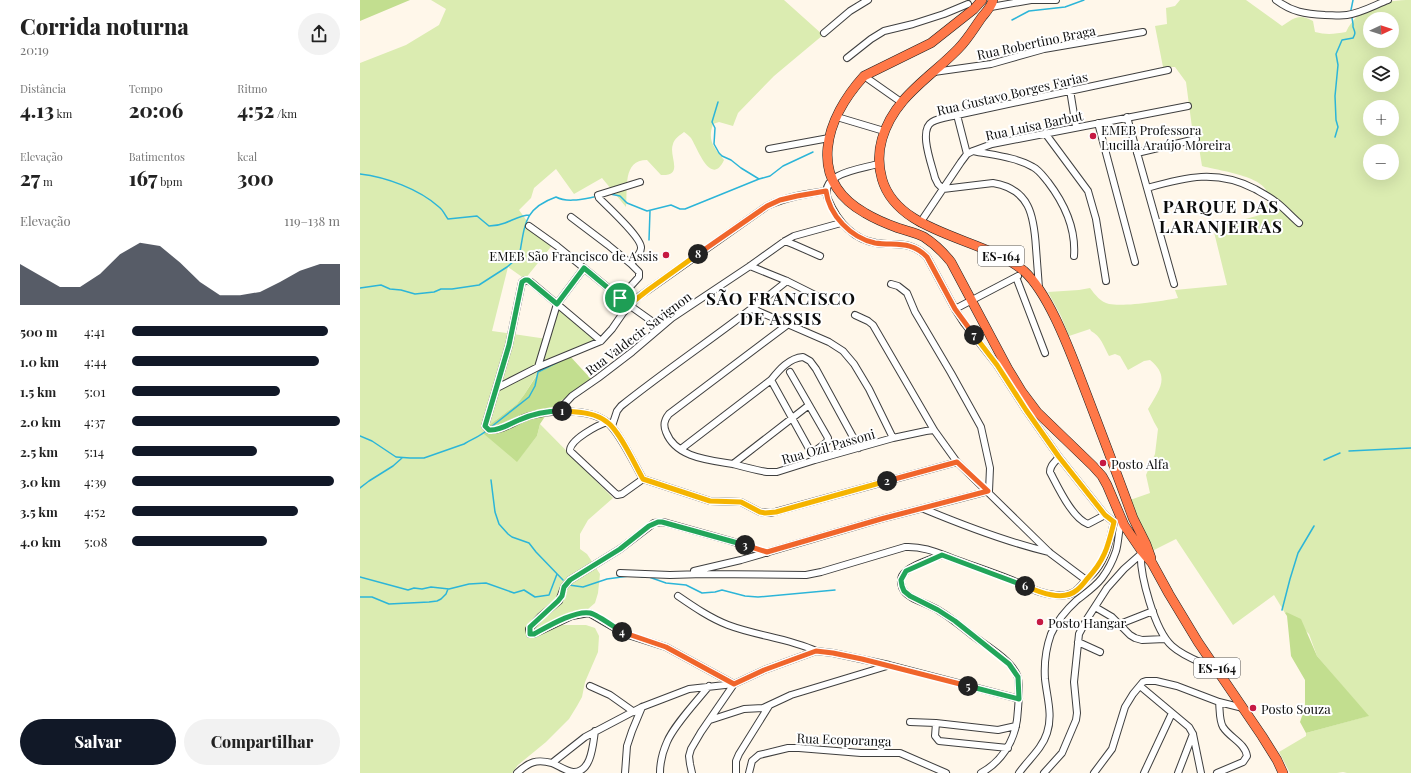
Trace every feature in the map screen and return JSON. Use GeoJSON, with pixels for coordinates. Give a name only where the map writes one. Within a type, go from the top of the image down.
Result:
{"type":"FeatureCollection","features":[{"type":"Feature","properties":{"kind":"highway","name":"ES-164"},"geometry":{"type":"LineString","coordinates":[[982,0],[971,4],[931,43],[864,76],[843,104],[837,117],[827,147],[827,168],[832,179],[853,206],[865,214],[924,237],[941,250],[951,262],[1022,392],[1037,412],[1102,476],[1119,520],[1129,532],[1141,552],[1152,563]]}},
{"type":"Feature","properties":{"kind":"highway","name":"ES-164"},"geometry":{"type":"LineString","coordinates":[[991,2],[971,34],[958,49],[901,102],[892,114],[884,131],[879,154],[878,164],[883,182],[888,193],[900,208],[920,223],[1004,258],[1023,271],[1040,291],[1052,312],[1069,350],[1133,518],[1152,563],[1198,642],[1219,670],[1266,742],[1283,773]]}},
{"type":"Feature","properties":{"kind":"highway"},"geometry":{"type":"LineString","coordinates":[[1129,532],[1133,533],[1139,530]]}},
{"type":"Feature","properties":{"kind":"street"},"geometry":{"type":"LineString","coordinates":[[824,33],[854,8],[868,0]]}},
{"type":"Feature","properties":{"kind":"street"},"geometry":{"type":"LineString","coordinates":[[991,2],[1056,0]]}},
{"type":"Feature","properties":{"kind":"street"},"geometry":{"type":"LineString","coordinates":[[1276,0],[1296,12],[1336,16],[1348,15],[1388,0]]}},
{"type":"Feature","properties":{"kind":"street"},"geometry":{"type":"LineString","coordinates":[[847,58],[871,39],[884,31],[913,24],[971,4]]}},
{"type":"Feature","properties":{"kind":"street","name":"Rua Robertino Braga"},"geometry":{"type":"LineString","coordinates":[[933,72],[991,64],[1044,49],[1143,32]]}},
{"type":"Feature","properties":{"kind":"street","name":"Rua Gustavo Borges Farias"},"geometry":{"type":"LineString","coordinates":[[943,189],[935,178],[925,136],[928,126],[932,122],[956,115],[1168,70]]}},
{"type":"Feature","properties":{"kind":"street"},"geometry":{"type":"LineString","coordinates":[[864,76],[901,102]]}},
{"type":"Feature","properties":{"kind":"street"},"geometry":{"type":"LineString","coordinates":[[1070,90],[1076,127]]}},
{"type":"Feature","properties":{"kind":"street","name":"Rua Luisa Barbut"},"geometry":{"type":"LineString","coordinates":[[970,152],[992,144],[1188,106]]}},
{"type":"Feature","properties":{"kind":"street"},"geometry":{"type":"LineString","coordinates":[[956,115],[970,152]]}},
{"type":"Feature","properties":{"kind":"street"},"geometry":{"type":"LineString","coordinates":[[837,117],[884,131]]}},
{"type":"Feature","properties":{"kind":"street"},"geometry":{"type":"LineString","coordinates":[[1127,117],[1174,284]]}},
{"type":"Feature","properties":{"kind":"street"},"geometry":{"type":"LineString","coordinates":[[1098,123],[1135,262]]}},
{"type":"Feature","properties":{"kind":"street"},"geometry":{"type":"LineString","coordinates":[[1045,133],[1088,191],[1096,219],[1106,281]]}},
{"type":"Feature","properties":{"kind":"street"},"geometry":{"type":"LineString","coordinates":[[769,148],[829,138]]}},
{"type":"Feature","properties":{"kind":"street"},"geometry":{"type":"LineString","coordinates":[[1137,153],[1196,139]]}},
{"type":"Feature","properties":{"kind":"street"},"geometry":{"type":"LineString","coordinates":[[920,223],[970,152]]}},
{"type":"Feature","properties":{"kind":"street"},"geometry":{"type":"LineString","coordinates":[[970,152],[1025,163],[1039,171],[1056,192],[1064,207],[1074,240],[1074,256]]}},
{"type":"Feature","properties":{"kind":"street"},"geometry":{"type":"LineString","coordinates":[[878,164],[846,173],[832,179],[826,191],[832,208],[841,223],[868,241],[907,245],[921,250],[927,257],[964,323],[997,365],[1059,457],[1105,515],[1119,520]]}},
{"type":"Feature","properties":{"kind":"street"},"geometry":{"type":"LineString","coordinates":[[1147,188],[1168,182],[1199,177],[1218,177],[1235,180],[1275,201],[1299,222]]}},
{"type":"Feature","properties":{"kind":"street"},"geometry":{"type":"LineString","coordinates":[[631,264],[641,249],[639,241],[598,198],[599,194],[640,182]]}},
{"type":"Feature","properties":{"kind":"street"},"geometry":{"type":"LineString","coordinates":[[943,189],[993,183],[1009,187],[1018,193],[1026,202],[1033,217],[1040,291]]}},
{"type":"Feature","properties":{"kind":"street"},"geometry":{"type":"LineString","coordinates":[[497,388],[538,367],[601,341],[612,329],[629,305],[652,287],[767,206],[786,198],[826,191]]}},
{"type":"Feature","properties":{"kind":"street"},"geometry":{"type":"LineString","coordinates":[[571,217],[608,245],[639,272],[639,277],[620,298]]}},
{"type":"Feature","properties":{"kind":"street","name":"Rua Valdecir Savignon"},"geometry":{"type":"LineString","coordinates":[[558,411],[583,387],[598,378],[632,352],[672,318],[794,236],[841,223]]}},
{"type":"Feature","properties":{"kind":"street"},"geometry":{"type":"LineString","coordinates":[[529,226],[557,246],[629,305],[660,327]]}},
{"type":"Feature","properties":{"kind":"street"},"geometry":{"type":"LineString","coordinates":[[785,242],[820,256]]}},
{"type":"Feature","properties":{"kind":"street"},"geometry":{"type":"LineString","coordinates":[[750,266],[787,281],[827,301]]}},
{"type":"Feature","properties":{"kind":"street"},"geometry":{"type":"LineString","coordinates":[[538,367],[557,304],[584,268]]}},
{"type":"Feature","properties":{"kind":"street"},"geometry":{"type":"LineString","coordinates":[[955,309],[1016,277],[1023,271]]}},
{"type":"Feature","properties":{"kind":"street"},"geometry":{"type":"LineString","coordinates":[[1016,277],[1045,353]]}},
{"type":"Feature","properties":{"kind":"street"},"geometry":{"type":"LineString","coordinates":[[601,341],[528,280],[522,282],[509,345],[485,426],[487,429],[491,431],[496,430],[530,416],[558,411],[587,414],[609,424],[643,479],[710,501],[741,502],[760,512],[771,513],[957,462]]}},
{"type":"Feature","properties":{"kind":"street"},"geometry":{"type":"LineString","coordinates":[[643,479],[622,494],[617,495],[570,451],[571,445],[593,428],[609,424],[621,406],[722,330],[753,309],[787,281]]}},
{"type":"Feature","properties":{"kind":"street"},"geometry":{"type":"LineString","coordinates":[[890,284],[898,286],[907,293],[915,312],[951,372],[981,427],[990,468],[988,491]]}},
{"type":"Feature","properties":{"kind":"street"},"geometry":{"type":"LineString","coordinates":[[753,309],[787,325],[830,342],[843,351],[854,364],[869,389],[893,438]]}},
{"type":"Feature","properties":{"kind":"street"},"geometry":{"type":"LineString","coordinates":[[855,315],[873,325],[934,430],[957,462],[1050,553],[1086,580]]}},
{"type":"Feature","properties":{"kind":"street"},"geometry":{"type":"LineString","coordinates":[[787,325],[669,414],[666,419],[665,428],[668,437],[681,449],[771,380],[779,370],[792,360],[800,357],[806,358],[816,369],[859,448]]}},
{"type":"Feature","properties":{"kind":"street"},"geometry":{"type":"LineString","coordinates":[[771,380],[813,456],[827,442],[828,438],[790,372]]}},
{"type":"Feature","properties":{"kind":"street"},"geometry":{"type":"LineString","coordinates":[[733,464],[810,405]]}},
{"type":"Feature","properties":{"kind":"street","name":"Rua Ozil Passoni"},"geometry":{"type":"LineString","coordinates":[[681,449],[689,454],[701,458],[762,471],[777,472],[813,456],[859,448],[893,438],[934,430]]}},
{"type":"Feature","properties":{"kind":"street"},"geometry":{"type":"LineString","coordinates":[[1059,457],[1052,464],[1050,472],[1075,514],[1088,524],[1105,515]]}},
{"type":"Feature","properties":{"kind":"street"},"geometry":{"type":"LineString","coordinates":[[685,574],[881,519],[924,509],[988,491]]}},
{"type":"Feature","properties":{"kind":"street"},"geometry":{"type":"LineString","coordinates":[[924,509],[1008,541],[1050,553]]}},
{"type":"Feature","properties":{"kind":"street"},"geometry":{"type":"LineString","coordinates":[[620,573],[801,576],[820,572],[905,547],[921,547],[1038,591],[1054,595],[1073,593],[1078,590],[1101,562],[1119,520]]}},
{"type":"Feature","properties":{"kind":"street"},"geometry":{"type":"LineString","coordinates":[[1019,773],[1043,743],[1047,733],[1050,720],[1050,707],[1045,678],[1045,666],[1046,649],[1052,633],[1059,620],[1068,609],[1093,588],[1111,564],[1116,550],[1119,520]]}},
{"type":"Feature","properties":{"kind":"street"},"geometry":{"type":"LineString","coordinates":[[734,684],[666,647],[625,634],[589,613],[572,616],[534,634],[530,634],[529,629],[558,601],[566,583],[620,549],[649,526],[658,522],[767,552]]}},
{"type":"Feature","properties":{"kind":"street"},"geometry":{"type":"LineString","coordinates":[[1044,773],[1062,753],[1076,720],[1077,713],[1074,682],[1079,634],[1107,588],[1141,552]]}},
{"type":"Feature","properties":{"kind":"street"},"geometry":{"type":"LineString","coordinates":[[1141,552],[1143,576],[1153,611],[1165,639],[1183,654],[1219,670]]}},
{"type":"Feature","properties":{"kind":"street"},"geometry":{"type":"LineString","coordinates":[[942,555],[906,571],[901,580],[904,591],[910,596],[938,610],[955,621],[1009,664],[1018,677],[1019,699],[1016,726],[1008,748],[991,766],[981,773]]}},
{"type":"Feature","properties":{"kind":"street"},"geometry":{"type":"LineString","coordinates":[[678,596],[704,614],[730,626],[803,645],[816,651],[833,653],[889,665],[1019,699]]}},
{"type":"Feature","properties":{"kind":"street"},"geometry":{"type":"LineString","coordinates":[[1095,607],[1112,617],[1135,638],[1142,640],[1165,639]]}},
{"type":"Feature","properties":{"kind":"street"},"geometry":{"type":"LineString","coordinates":[[1120,624],[1153,611]]}},
{"type":"Feature","properties":{"kind":"street"},"geometry":{"type":"LineString","coordinates":[[1078,642],[1100,652]]}},
{"type":"Feature","properties":{"kind":"street"},"geometry":{"type":"LineString","coordinates":[[552,763],[585,737],[642,707],[680,692],[698,687],[734,684],[764,670],[816,651]]}},
{"type":"Feature","properties":{"kind":"street"},"geometry":{"type":"LineString","coordinates":[[709,720],[744,709],[761,709],[791,695],[889,665]]}},
{"type":"Feature","properties":{"kind":"street"},"geometry":{"type":"LineString","coordinates":[[1094,773],[1112,750],[1125,707],[1143,682],[1156,681],[1177,686],[1219,702],[1243,708]]}},
{"type":"Feature","properties":{"kind":"street"},"geometry":{"type":"LineString","coordinates":[[692,773],[689,756],[691,749],[734,684]]}},
{"type":"Feature","properties":{"kind":"street"},"geometry":{"type":"LineString","coordinates":[[590,686],[610,695],[634,712]]}},
{"type":"Feature","properties":{"kind":"street"},"geometry":{"type":"LineString","coordinates":[[660,773],[663,755],[667,742],[672,733],[709,686]]}},
{"type":"Feature","properties":{"kind":"street"},"geometry":{"type":"LineString","coordinates":[[1140,686],[1189,727],[1193,734],[1201,773]]}},
{"type":"Feature","properties":{"kind":"street"},"geometry":{"type":"LineString","coordinates":[[1217,773],[1243,762],[1247,756],[1245,749],[1220,721],[1219,702]]}},
{"type":"Feature","properties":{"kind":"street"},"geometry":{"type":"LineString","coordinates":[[736,773],[736,760],[769,706]]}},
{"type":"Feature","properties":{"kind":"street"},"geometry":{"type":"LineString","coordinates":[[625,773],[627,746],[642,707]]}},
{"type":"Feature","properties":{"kind":"street"},"geometry":{"type":"LineString","coordinates":[[1144,773],[1172,713]]}},
{"type":"Feature","properties":{"kind":"street"},"geometry":{"type":"LineString","coordinates":[[910,722],[936,723],[998,730],[1016,726]]}},
{"type":"Feature","properties":{"kind":"street"},"geometry":{"type":"LineString","coordinates":[[936,723],[935,736],[939,741],[1008,748]]}},
{"type":"Feature","properties":{"kind":"street"},"geometry":{"type":"LineString","coordinates":[[517,773],[529,764],[542,760],[573,772],[581,771],[584,769],[589,760],[595,731]]}},
{"type":"Feature","properties":{"kind":"street"},"geometry":{"type":"LineString","coordinates":[[1178,773],[1193,734]]}},
{"type":"Feature","properties":{"kind":"street","name":"Rua Ecoporanga"},"geometry":{"type":"LineString","coordinates":[[749,773],[752,762],[759,755],[788,748],[861,753],[900,753],[946,773]]}},
{"type":"Feature","properties":{"kind":"green space"},"geometry":{"type":"Polygon","coordinates":[[[360,0],[410,0],[360,21],[360,0]]]}},
{"type":"Feature","properties":{"kind":"green space"},"geometry":{"type":"Polygon","coordinates":[[[431,0],[784,0],[823,35],[774,76],[738,113],[733,126],[719,122],[713,124],[711,130],[712,144],[724,160],[719,167],[714,170],[709,168],[705,163],[691,138],[684,132],[673,144],[672,154],[674,169],[672,172],[661,175],[647,160],[639,161],[633,165],[628,177],[626,207],[602,178],[574,194],[556,169],[534,188],[531,198],[519,210],[527,221],[554,243],[525,279],[508,267],[492,331],[547,339],[556,307],[597,340],[537,374],[517,404],[496,420],[517,461],[537,436],[540,424],[613,498],[588,520],[580,534],[580,549],[587,554],[600,574],[598,593],[595,603],[588,609],[562,622],[563,625],[586,625],[595,628],[599,636],[598,652],[585,682],[582,697],[569,719],[546,742],[518,765],[512,773],[360,773],[360,63],[406,45],[439,25],[446,9],[431,0]]]}},
{"type":"Feature","properties":{"kind":"green space"},"geometry":{"type":"Polygon","coordinates":[[[1180,0],[1246,0],[1282,26],[1293,19],[1304,17],[1313,21],[1315,32],[1330,34],[1346,32],[1351,23],[1358,16],[1365,10],[1373,6],[1392,1],[1411,0],[1411,773],[1290,773],[1279,752],[1306,736],[1306,733],[1368,716],[1317,656],[1309,634],[1286,612],[1285,613],[1274,595],[1233,625],[1176,539],[1152,551],[1130,500],[1150,493],[1146,475],[1155,454],[1158,429],[1148,409],[1161,384],[1160,372],[1150,360],[1144,361],[1128,370],[1120,356],[1115,354],[1109,356],[1100,339],[1090,329],[1069,336],[1061,316],[1048,292],[1090,288],[1103,302],[1124,305],[1178,298],[1175,290],[1227,285],[1213,228],[1260,215],[1266,207],[1268,193],[1254,180],[1202,166],[1197,135],[1193,135],[1186,82],[1175,67],[1163,67],[1155,26],[1167,24],[1166,8],[1175,6],[1180,0]]]}},
{"type":"Feature","properties":{"kind":"green space"},"geometry":{"type":"Polygon","coordinates":[[[569,355],[591,379],[550,409],[540,424],[537,436],[517,462],[484,434],[487,427],[517,404],[542,367],[569,355]]]}},
{"type":"Feature","properties":{"kind":"green space"},"geometry":{"type":"Polygon","coordinates":[[[1286,612],[1301,619],[1317,656],[1369,716],[1306,733],[1300,722],[1305,707],[1305,680],[1291,656],[1286,612]]]}},
{"type":"Feature","properties":{"kind":"waterway"},"geometry":{"type":"LineString","coordinates":[[1012,20],[1029,11],[1065,7],[1084,0]]}},
{"type":"Feature","properties":{"kind":"waterway"},"geometry":{"type":"LineString","coordinates":[[1351,10],[1353,0]]}},
{"type":"Feature","properties":{"kind":"waterway"},"geometry":{"type":"LineString","coordinates":[[1335,137],[1338,127],[1336,120],[1335,96],[1338,65],[1336,54],[1342,40],[1353,38],[1354,36],[1355,32],[1352,18]]}},
{"type":"Feature","properties":{"kind":"waterway"},"geometry":{"type":"LineString","coordinates":[[718,102],[712,122],[715,128],[714,144],[722,156],[731,160],[759,179]]}},
{"type":"Feature","properties":{"kind":"waterway"},"geometry":{"type":"LineString","coordinates":[[610,194],[620,196],[627,203],[647,211],[671,205],[680,209],[685,209],[770,176],[783,166],[813,152]]}},
{"type":"Feature","properties":{"kind":"waterway"},"geometry":{"type":"LineString","coordinates":[[360,174],[391,181],[412,189],[439,207],[448,219],[477,216],[489,226],[495,226],[530,215]]}},
{"type":"Feature","properties":{"kind":"waterway"},"geometry":{"type":"LineString","coordinates":[[360,288],[381,285],[390,289],[415,294],[434,292],[441,289],[479,285],[514,261],[520,252],[523,233],[528,218],[538,206],[556,197],[565,200],[594,197]]}},
{"type":"Feature","properties":{"kind":"waterway"},"geometry":{"type":"LineString","coordinates":[[649,240],[650,211]]}},
{"type":"Feature","properties":{"kind":"waterway"},"geometry":{"type":"LineString","coordinates":[[491,427],[529,397],[535,386],[538,372],[562,360]]}},
{"type":"Feature","properties":{"kind":"waterway"},"geometry":{"type":"LineString","coordinates":[[360,436],[372,441],[396,457],[424,458],[464,444],[486,431]]}},
{"type":"Feature","properties":{"kind":"waterway"},"geometry":{"type":"LineString","coordinates":[[1349,451],[1411,448]]}},
{"type":"Feature","properties":{"kind":"waterway"},"geometry":{"type":"LineString","coordinates":[[1324,460],[1340,453]]}},
{"type":"Feature","properties":{"kind":"waterway"},"geometry":{"type":"LineString","coordinates":[[360,488],[393,466],[402,458]]}},
{"type":"Feature","properties":{"kind":"waterway"},"geometry":{"type":"LineString","coordinates":[[491,480],[495,512],[499,524],[512,537],[529,543],[563,580]]}},
{"type":"Feature","properties":{"kind":"waterway"},"geometry":{"type":"LineString","coordinates":[[1282,610],[1298,553],[1314,526]]}},
{"type":"Feature","properties":{"kind":"waterway"},"geometry":{"type":"LineString","coordinates":[[360,577],[408,590],[414,588],[422,589],[431,587],[449,589],[469,584],[486,583],[514,593],[524,590],[535,597],[549,595],[557,574]]}},
{"type":"Feature","properties":{"kind":"waterway"},"geometry":{"type":"LineString","coordinates":[[569,585],[583,587],[607,579],[629,576]]}},
{"type":"Feature","properties":{"kind":"waterway"},"geometry":{"type":"LineString","coordinates":[[641,577],[649,577],[666,583],[686,585],[702,593],[722,590],[745,596],[758,597],[835,590]]}},
{"type":"Feature","properties":{"kind":"waterway"},"geometry":{"type":"LineString","coordinates":[[360,597],[372,597],[389,604],[429,602],[441,599],[446,594],[448,589]]}},
{"type":"Feature","properties":{"kind":"place","name":"EMEB Professora Lucilla Araújo Moreira"},"geometry":{"type":"Point","coordinates":[1093,136]}},
{"type":"Feature","properties":{"kind":"place","name":"EMEB São Francisco de Assis"},"geometry":{"type":"Point","coordinates":[666,255]}},
{"type":"Feature","properties":{"kind":"place","name":"Posto Alfa"},"geometry":{"type":"Point","coordinates":[1103,463]}},
{"type":"Feature","properties":{"kind":"place","name":"Posto Hangar"},"geometry":{"type":"Point","coordinates":[1040,622]}},
{"type":"Feature","properties":{"kind":"place","name":"Posto Souza"},"geometry":{"type":"Point","coordinates":[1253,708]}},
{"type":"Feature","properties":{"kind":"district","name":"PARQUE DAS LARANJEIRAS"},"geometry":{"type":"Point","coordinates":[1221,216]}},
{"type":"Feature","properties":{"kind":"district","name":"SÃO FRANCISCO DE ASSIS"},"geometry":{"type":"Point","coordinates":[781,308]}},
{"type":"Feature","properties":{"kind":"route"},"geometry":{"type":"LineString","coordinates":[[826,191],[832,208],[841,223],[856,235],[876,243],[907,245],[921,250],[927,257],[964,323],[997,365],[1059,457],[1105,515],[1114,522],[1107,550],[1101,562],[1078,590],[1073,593],[1054,595],[1038,591],[942,555],[915,566],[906,571],[902,576],[901,580],[904,591],[910,596],[938,610],[955,621],[1009,664],[1016,672],[1018,677],[1019,699],[889,665],[833,653],[816,651],[764,670],[734,684],[666,647],[625,634],[589,613],[572,616],[534,634],[530,634],[530,627],[553,607],[562,596],[566,583],[620,549],[654,523],[667,523],[767,552],[881,519],[924,509],[988,491],[957,462],[835,494],[776,512],[765,513],[741,502],[710,501],[643,479],[612,426],[600,418],[587,414],[578,412],[549,412],[530,416],[496,430],[491,431],[487,429],[485,426],[509,345],[522,282],[528,280],[557,304],[584,268],[620,298],[629,305],[709,246],[767,206],[780,200],[826,191]]}}]}
